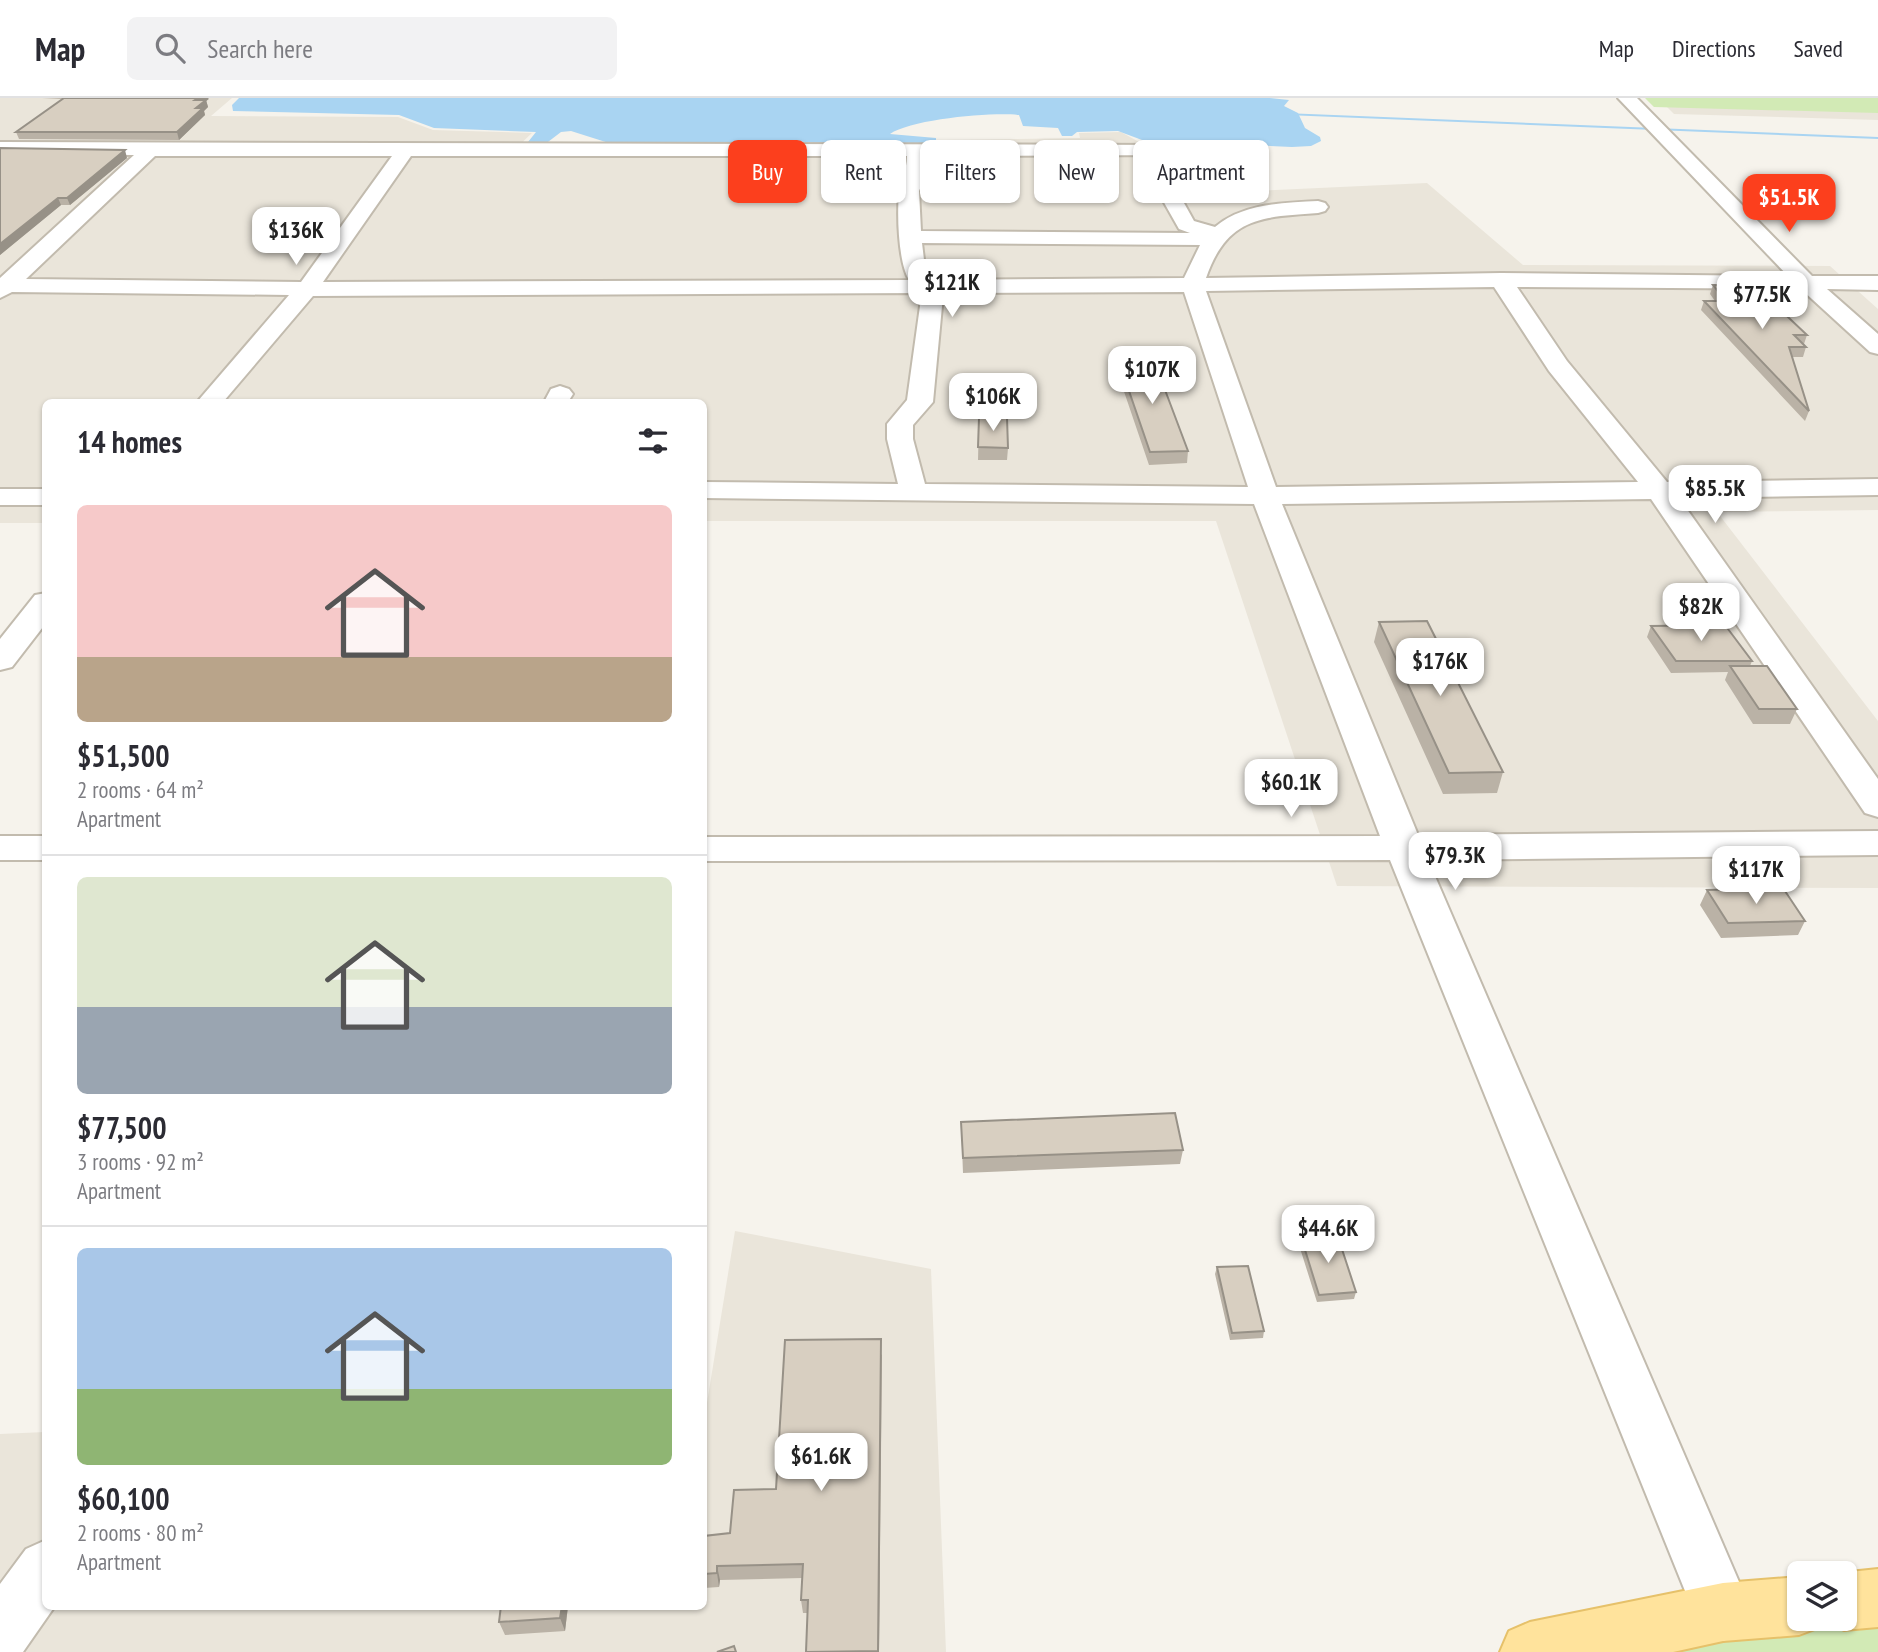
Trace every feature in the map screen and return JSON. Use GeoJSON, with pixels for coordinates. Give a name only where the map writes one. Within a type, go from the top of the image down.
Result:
{"type":"FeatureCollection","features":[{"type":"Feature","properties":{"kind":"main road"},"geometry":{"type":"LineString","coordinates":[[1857,1600],[1878,1598]]}},
{"type":"Feature","properties":{"kind":"main road"},"geometry":{"type":"LineString","coordinates":[[1530,1652],[1723,1612],[1787,1606]]}},
{"type":"Feature","properties":{"kind":"street"},"geometry":{"type":"LineString","coordinates":[[1627,98],[1807,283],[1878,347]]}},
{"type":"Feature","properties":{"kind":"street"},"geometry":{"type":"LineString","coordinates":[[0,148],[1133,151]]}},
{"type":"Feature","properties":{"kind":"street"},"geometry":{"type":"LineString","coordinates":[[2,287],[150,150]]}},
{"type":"Feature","properties":{"kind":"street"},"geometry":{"type":"LineString","coordinates":[[213,399],[307,289],[405,151]]}},
{"type":"Feature","properties":{"kind":"street"},"geometry":{"type":"LineString","coordinates":[[913,491],[900,439],[900,424],[920,402],[931,306],[929,286],[918,277],[914,268],[911,237],[909,191],[916,174],[917,151]]}},
{"type":"Feature","properties":{"kind":"street"},"geometry":{"type":"LineString","coordinates":[[1174,203],[1186,225],[1215,237]]}},
{"type":"Feature","properties":{"kind":"street"},"geometry":{"type":"LineString","coordinates":[[1318,207],[1269,211],[1235,220],[1215,237],[1200,260],[1193,285],[1265,496],[1404,848],[1723,1612]]}},
{"type":"Feature","properties":{"kind":"street"},"geometry":{"type":"LineString","coordinates":[[911,237],[1215,237]]}},
{"type":"Feature","properties":{"kind":"street"},"geometry":{"type":"LineString","coordinates":[[2,287],[307,289],[1193,285],[1501,280],[1878,283]]}},
{"type":"Feature","properties":{"kind":"street"},"geometry":{"type":"LineString","coordinates":[[1501,280],[1558,366],[1658,489],[1878,805]]}},
{"type":"Feature","properties":{"kind":"street"},"geometry":{"type":"LineString","coordinates":[[707,490],[1265,496],[1878,487]]}},
{"type":"Feature","properties":{"kind":"street"},"geometry":{"type":"LineString","coordinates":[[0,497],[42,497]]}},
{"type":"Feature","properties":{"kind":"street"},"geometry":{"type":"LineString","coordinates":[[0,660],[42,608]]}},
{"type":"Feature","properties":{"kind":"street"},"geometry":{"type":"LineString","coordinates":[[707,849],[1404,848],[1878,843]]}},
{"type":"Feature","properties":{"kind":"street"},"geometry":{"type":"LineString","coordinates":[[0,848],[42,849]]}},
{"type":"Feature","properties":{"kind":"street"},"geometry":{"type":"LineString","coordinates":[[0,1634],[42,1575]]}},
{"type":"Feature","properties":{"kind":"shaded area"},"geometry":{"type":"Polygon","coordinates":[[[0,98],[232,98],[211,116],[398,117],[433,130],[532,133],[512,152],[728,150],[728,203],[807,203],[807,150],[821,150],[821,203],[906,203],[906,149],[920,149],[920,203],[1020,203],[1020,140],[944,140],[1080,138],[1079,133],[1121,132],[1135,140],[1133,140],[1133,203],[1269,203],[1269,190],[1427,183],[1523,265],[1830,266],[1878,309],[1878,510],[1717,512],[1878,721],[1878,888],[1337,886],[1216,521],[707,521],[707,399],[42,399],[42,523],[0,523],[0,98]]]}},
{"type":"Feature","properties":{"kind":"shaded area"},"geometry":{"type":"Polygon","coordinates":[[[1658,98],[1878,98],[1878,120],[1674,114],[1658,98]]]}},
{"type":"Feature","properties":{"kind":"shaded area"},"geometry":{"type":"Polygon","coordinates":[[[735,1231],[931,1269],[946,1652],[0,1652],[0,1434],[42,1432],[42,1610],[707,1610],[707,1403],[735,1231]]]}},
{"type":"Feature","properties":{"kind":"green space"},"geometry":{"type":"Polygon","coordinates":[[[1645,98],[1878,98],[1878,113],[1654,107],[1645,98]]]}},
{"type":"Feature","properties":{"kind":"green space"},"geometry":{"type":"Polygon","coordinates":[[[1878,1598],[1878,1652],[1530,1652],[1787,1620],[1787,1631],[1857,1631],[1857,1611],[1878,1598]]]}},
{"type":"Feature","properties":{"kind":"water"},"geometry":{"type":"Polygon","coordinates":[[[239,98],[1270,98],[1289,100],[1284,106],[1298,113],[1305,128],[1320,137],[1321,141],[1311,146],[1292,147],[1269,146],[1269,140],[1142,140],[1118,131],[1077,132],[1072,136],[1062,136],[1058,128],[1023,126],[1019,115],[1007,114],[933,121],[890,134],[936,138],[920,140],[920,145],[906,145],[906,140],[821,140],[821,143],[807,140],[728,140],[728,145],[612,144],[571,131],[561,132],[544,145],[533,145],[528,142],[536,132],[434,128],[399,115],[233,111],[232,105],[239,98]]]}},
{"type":"Feature","properties":{"kind":"building"},"geometry":{"type":"Polygon","coordinates":[[[64,98],[206,100],[196,108],[203,108],[177,132],[16,132],[64,98]]]}},
{"type":"Feature","properties":{"kind":"building"},"geometry":{"type":"Polygon","coordinates":[[[0,148],[125,150],[67,198],[58,198],[0,244],[0,148]]]}},
{"type":"Feature","properties":{"kind":"building"},"geometry":{"type":"Polygon","coordinates":[[[1713,285],[1755,286],[1807,335],[1794,335],[1806,347],[1789,347],[1809,411],[1704,301],[1726,301],[1713,285]]]}},
{"type":"Feature","properties":{"kind":"building"},"geometry":{"type":"Polygon","coordinates":[[[1153,358],[1188,451],[1150,452],[1118,359],[1153,358]]]}},
{"type":"Feature","properties":{"kind":"building"},"geometry":{"type":"Polygon","coordinates":[[[979,418],[1007,418],[1008,448],[978,447],[979,418]]]}},
{"type":"Feature","properties":{"kind":"building"},"geometry":{"type":"Polygon","coordinates":[[[1427,621],[1503,772],[1449,773],[1379,622],[1427,621]]]}},
{"type":"Feature","properties":{"kind":"building"},"geometry":{"type":"Polygon","coordinates":[[[1725,625],[1752,661],[1676,661],[1651,626],[1725,625]]]}},
{"type":"Feature","properties":{"kind":"building"},"geometry":{"type":"Polygon","coordinates":[[[1730,666],[1767,666],[1797,709],[1759,709],[1730,666]]]}},
{"type":"Feature","properties":{"kind":"building"},"geometry":{"type":"Polygon","coordinates":[[[1783,888],[1805,921],[1728,923],[1707,890],[1783,888]]]}},
{"type":"Feature","properties":{"kind":"building"},"geometry":{"type":"Polygon","coordinates":[[[1175,1113],[1183,1150],[963,1158],[961,1122],[1175,1113]]]}},
{"type":"Feature","properties":{"kind":"building"},"geometry":{"type":"Polygon","coordinates":[[[1337,1234],[1356,1292],[1319,1295],[1301,1237],[1337,1234]]]}},
{"type":"Feature","properties":{"kind":"building"},"geometry":{"type":"Polygon","coordinates":[[[1248,1266],[1264,1331],[1232,1333],[1217,1267],[1248,1266]]]}},
{"type":"Feature","properties":{"kind":"building"},"geometry":{"type":"Polygon","coordinates":[[[881,1339],[878,1651],[806,1652],[808,1600],[801,1600],[803,1564],[717,1566],[717,1573],[707,1574],[707,1536],[730,1533],[734,1490],[776,1489],[785,1340],[881,1339]]]}},
{"type":"Feature","properties":{"kind":"building"},"geometry":{"type":"Polygon","coordinates":[[[500,1610],[561,1610],[560,1618],[499,1622],[500,1610]]]}},
{"type":"Feature","properties":{"kind":"building"},"geometry":{"type":"Polygon","coordinates":[[[734,1646],[736,1652],[717,1652],[734,1646]]]}},
{"type":"Feature","properties":{"kind":"waterway"},"geometry":{"type":"LineString","coordinates":[[1286,114],[1878,138]]}}]}
